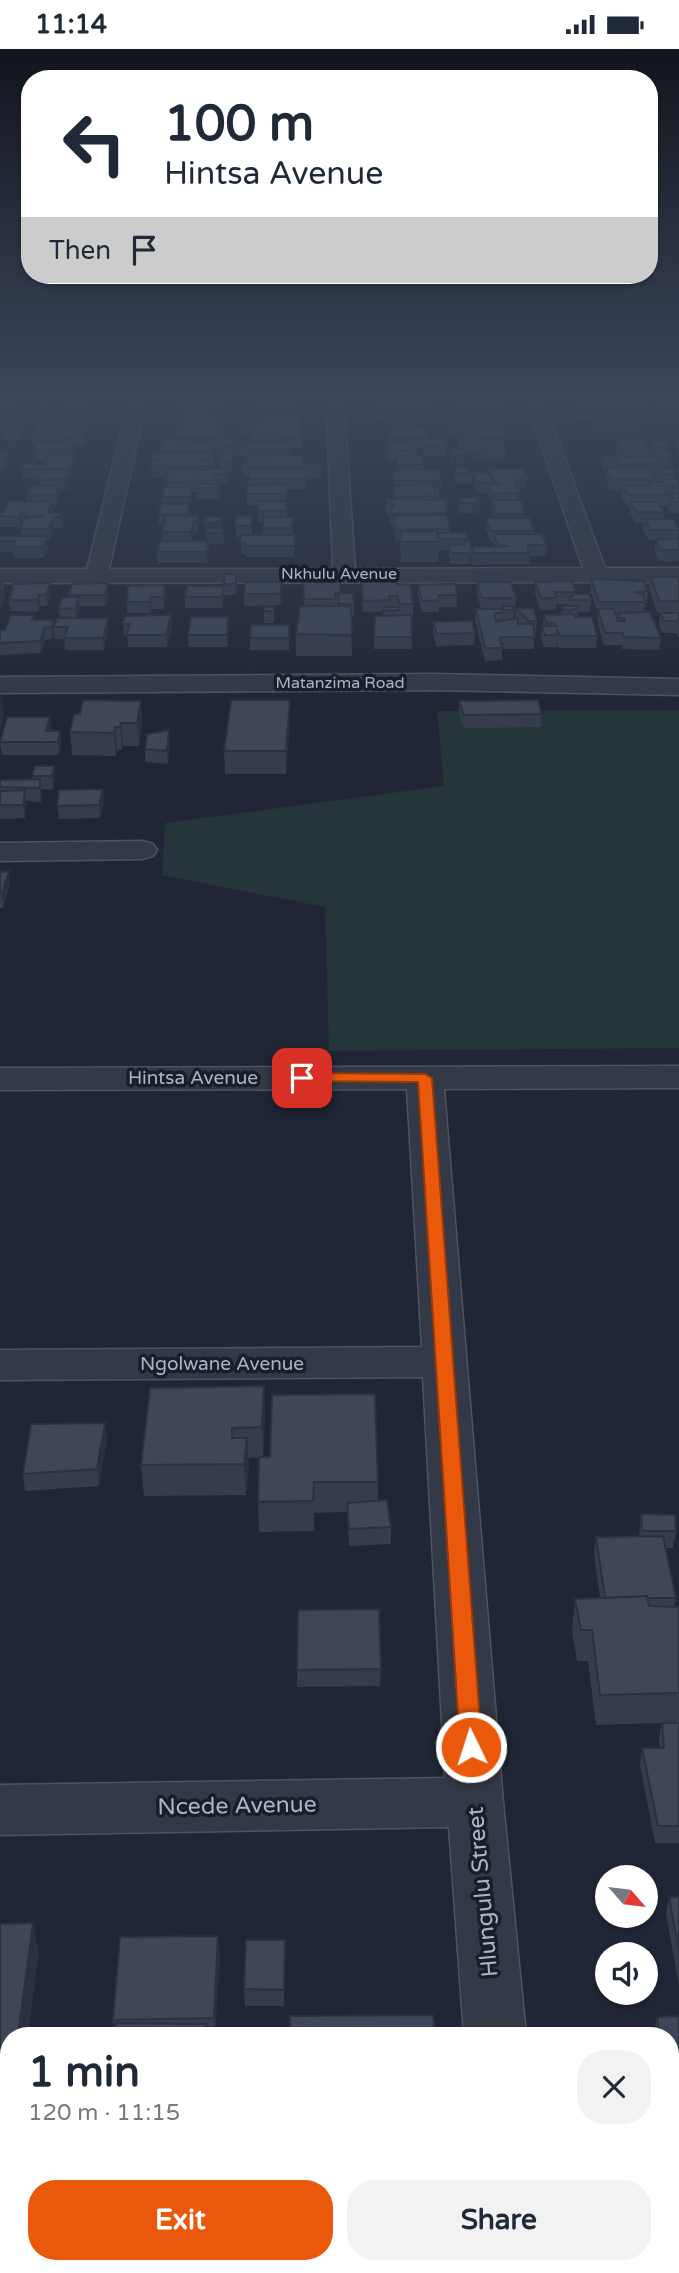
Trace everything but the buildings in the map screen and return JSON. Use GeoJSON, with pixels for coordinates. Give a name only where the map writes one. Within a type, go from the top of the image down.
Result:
{"type":"FeatureCollection","features":[{"type":"Feature","properties":{"kind":"street"},"geometry":{"type":"LineString","coordinates":[[96,576],[114,498]]}},
{"type":"Feature","properties":{"kind":"street"},"geometry":{"type":"LineString","coordinates":[[340,498],[344,574]]}},
{"type":"Feature","properties":{"kind":"street"},"geometry":{"type":"LineString","coordinates":[[569,498],[596,575]]}},
{"type":"Feature","properties":{"kind":"street","name":"Nkhulu Avenue"},"geometry":{"type":"LineString","coordinates":[[0,576],[679,575]]}},
{"type":"Feature","properties":{"kind":"street","name":"Matanzima Road"},"geometry":{"type":"LineString","coordinates":[[0,685],[432,682],[679,687]]}},
{"type":"Feature","properties":{"kind":"street"},"geometry":{"type":"LineString","coordinates":[[0,852],[142,850]]}},
{"type":"Feature","properties":{"kind":"street","name":"Hintsa Avenue"},"geometry":{"type":"LineString","coordinates":[[0,1079],[679,1077]]}},
{"type":"Feature","properties":{"kind":"street","name":"Hlungulu Street"},"geometry":{"type":"LineString","coordinates":[[425,1078],[475,1802],[494,2027]]}},
{"type":"Feature","properties":{"kind":"street","name":"Ngolwane Avenue"},"geometry":{"type":"LineString","coordinates":[[0,1366],[443,1362]]}},
{"type":"Feature","properties":{"kind":"street","name":"Ncede Avenue"},"geometry":{"type":"LineString","coordinates":[[0,1810],[475,1802]]}},
{"type":"Feature","properties":{"kind":"shaded area"},"geometry":{"type":"Polygon","coordinates":[[[679,710],[679,1048],[329,1051],[325,907],[162,875],[165,823],[444,786],[437,711],[679,710]]]}},
{"type":"Feature","properties":{"kind":"route"},"geometry":{"type":"LineString","coordinates":[[302,1078],[425,1078],[471,1747]]}}]}
